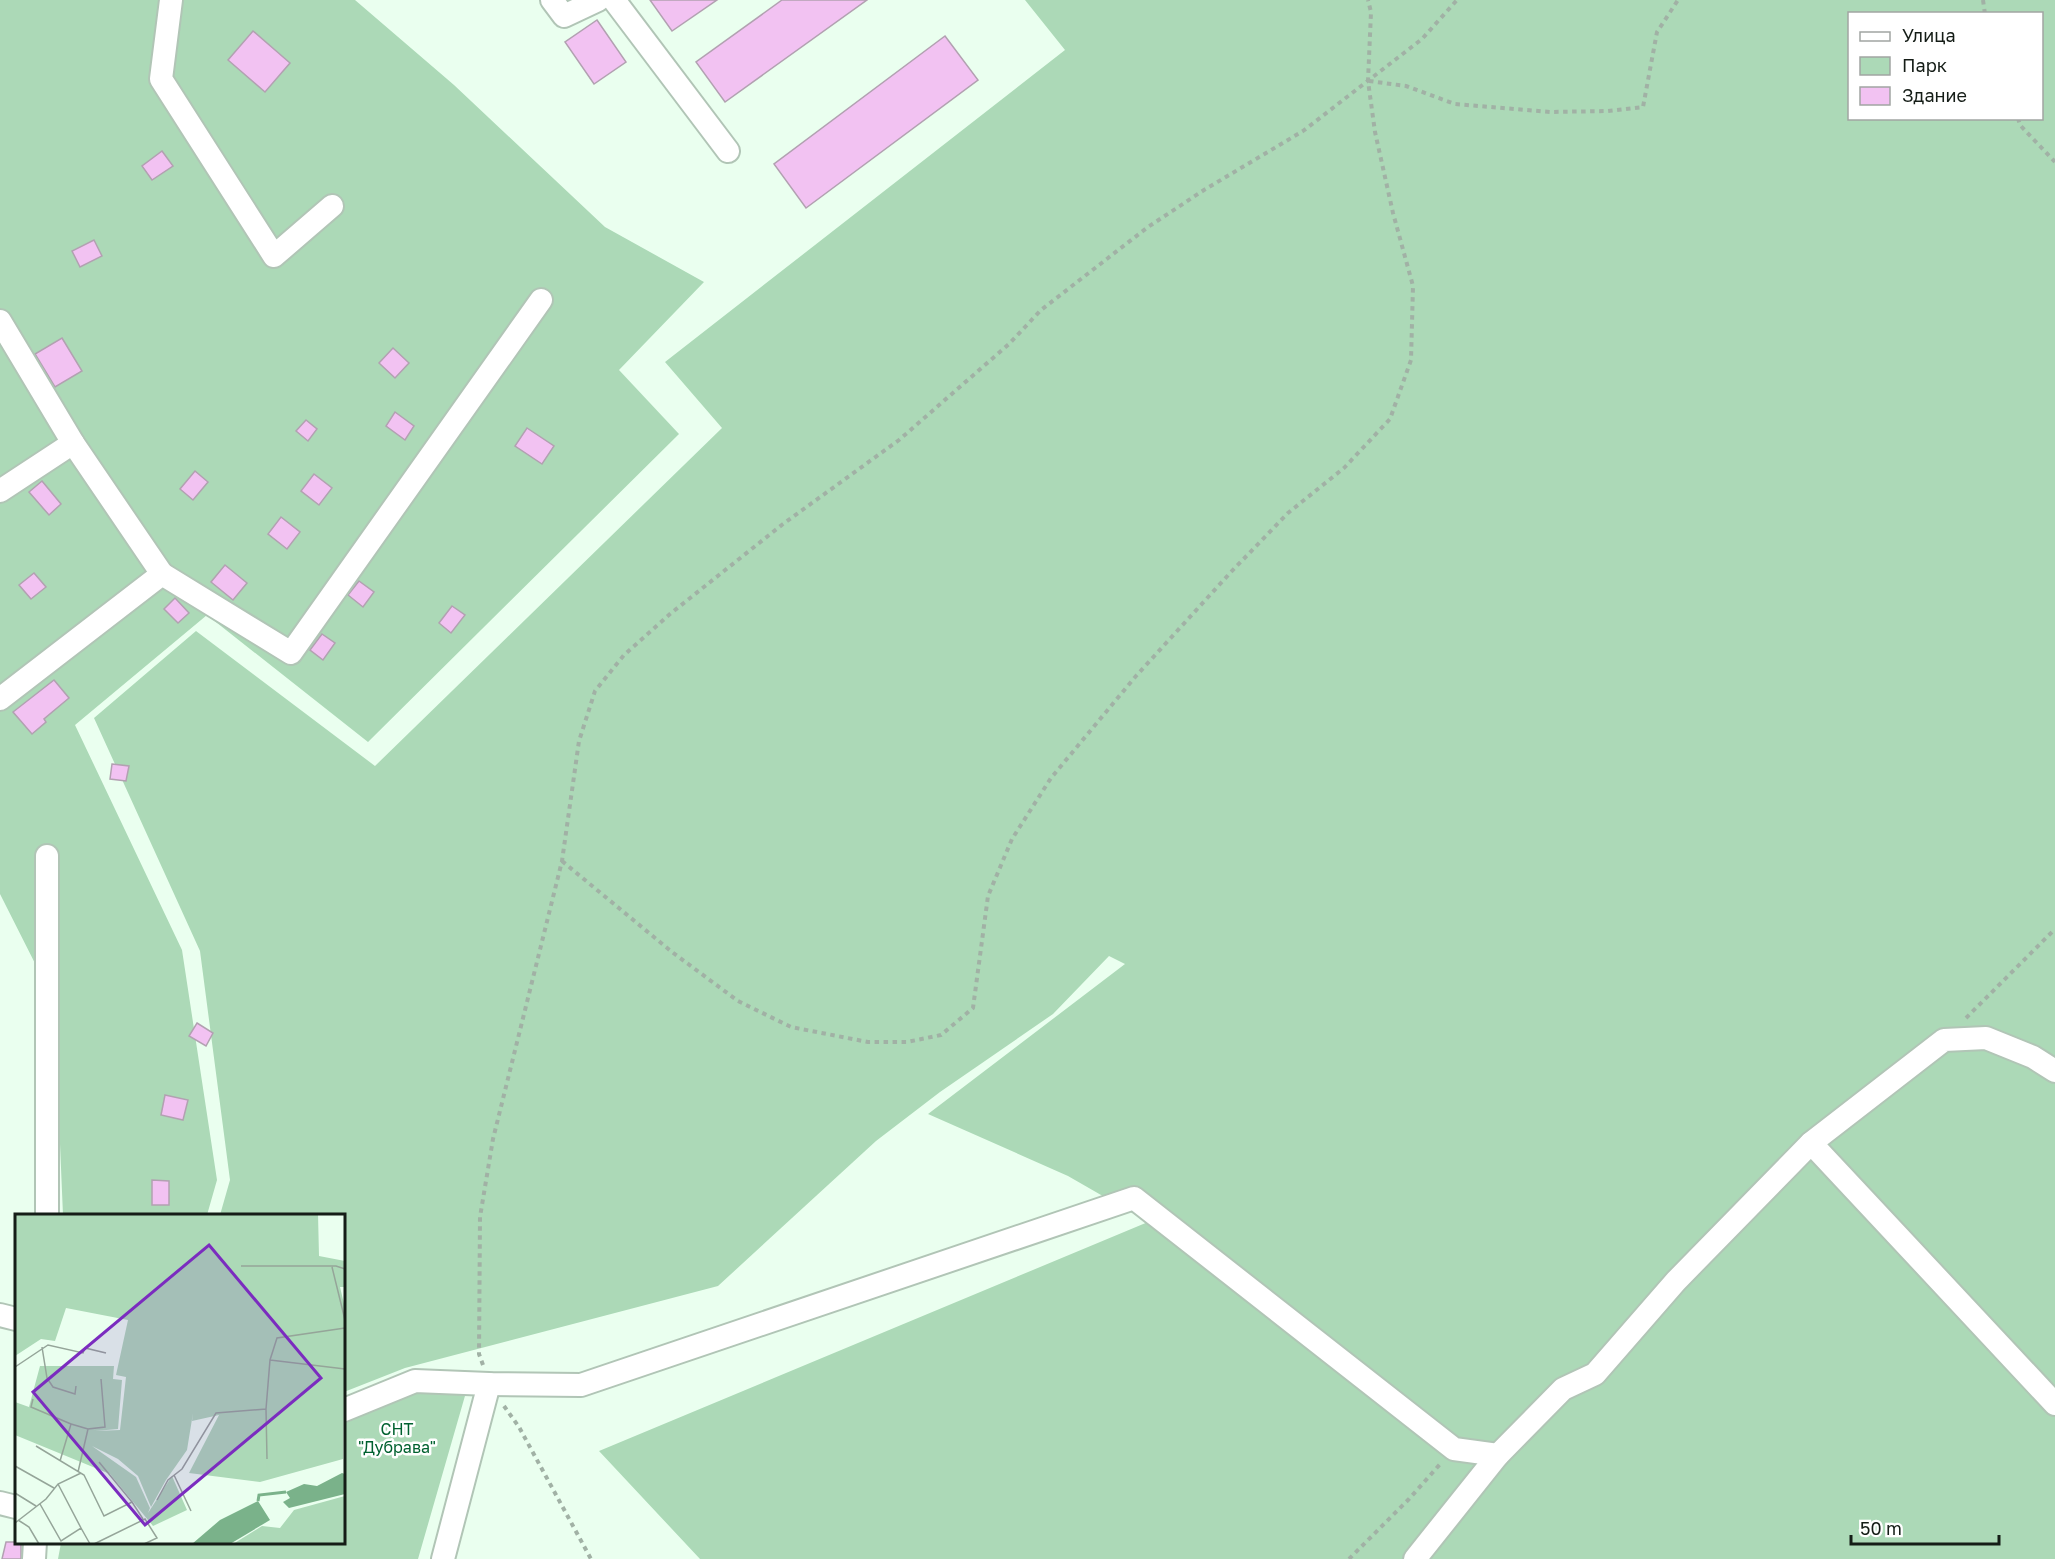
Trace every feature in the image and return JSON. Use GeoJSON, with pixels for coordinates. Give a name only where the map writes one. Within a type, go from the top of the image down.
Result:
{"type":"FeatureCollection","features":[{"type":"Feature","properties":{"kind":"lane"},"geometry":{"type":"LineString","coordinates":[[171,0],[161,79],[274,256],[332,206]]}},
{"type":"Feature","properties":{"kind":"lane"},"geometry":{"type":"LineString","coordinates":[[552,0],[564,16],[598,0]]}},
{"type":"Feature","properties":{"kind":"lane"},"geometry":{"type":"LineString","coordinates":[[614,0],[728,151]]}},
{"type":"Feature","properties":{"kind":"lane"},"geometry":{"type":"LineString","coordinates":[[0,321],[74,443],[162,574],[291,653],[541,300]]}},
{"type":"Feature","properties":{"kind":"lane"},"geometry":{"type":"LineString","coordinates":[[0,492],[74,443]]}},
{"type":"Feature","properties":{"kind":"lane"},"geometry":{"type":"LineString","coordinates":[[0,699],[162,574]]}},
{"type":"Feature","properties":{"kind":"lane"},"geometry":{"type":"LineString","coordinates":[[47,856],[47,1214]]}},
{"type":"Feature","properties":{"kind":"lane"},"geometry":{"type":"LineString","coordinates":[[1415,1559],[1498,1455],[1563,1389],[1595,1374],[1676,1281],[1811,1143],[1944,1040],[1986,1038],[2033,1057],[2055,1071]]}},
{"type":"Feature","properties":{"kind":"lane"},"geometry":{"type":"LineString","coordinates":[[1811,1143],[2055,1404]]}},
{"type":"Feature","properties":{"kind":"lane"},"geometry":{"type":"LineString","coordinates":[[345,1410],[415,1381],[581,1385],[1134,1197],[1454,1449],[1498,1455]]}},
{"type":"Feature","properties":{"kind":"lane"},"geometry":{"type":"LineString","coordinates":[[0,1315],[15,1319]]}},
{"type":"Feature","properties":{"kind":"lane"},"geometry":{"type":"LineString","coordinates":[[443,1559],[489,1384]]}},
{"type":"Feature","properties":{"kind":"lane"},"geometry":{"type":"LineString","coordinates":[[0,1503],[15,1507]]}},
{"type":"Feature","properties":{"kind":"lane"},"geometry":{"type":"LineString","coordinates":[[34,1559],[35,1544]]}},
{"type":"Feature","properties":{"kind":"path"},"geometry":{"type":"LineString","coordinates":[[562,861],[672,952],[738,1001],[791,1027],[868,1042],[907,1042],[941,1035],[973,1008],[988,896],[1012,839],[1051,778],[1136,676],[1230,572],[1288,513],[1344,468],[1390,419],[1411,360],[1413,286],[1393,213],[1375,132],[1368,81],[1371,12],[1368,0]]}},
{"type":"Feature","properties":{"kind":"path"},"geometry":{"type":"LineString","coordinates":[[489,1384],[479,1354],[480,1217],[493,1139],[508,1071],[562,861],[579,741],[595,691],[624,655],[670,614],[783,525],[899,440],[1009,344],[1050,303],[1148,227],[1204,190],[1303,131],[1422,39],[1457,0]]}},
{"type":"Feature","properties":{"kind":"path"},"geometry":{"type":"LineString","coordinates":[[1368,81],[1406,86],[1455,104],[1550,112],[1643,108],[1657,32],[1678,0]]}},
{"type":"Feature","properties":{"kind":"path"},"geometry":{"type":"LineString","coordinates":[[2019,120],[2055,162]]}},
{"type":"Feature","properties":{"kind":"path"},"geometry":{"type":"LineString","coordinates":[[1944,1040],[2055,929]]}},
{"type":"Feature","properties":{"kind":"path"},"geometry":{"type":"LineString","coordinates":[[519,1427],[591,1559]]}},
{"type":"Feature","properties":{"kind":"path"},"geometry":{"type":"LineString","coordinates":[[1348,1559],[1409,1499],[1454,1449]]}},
{"type":"Feature","properties":{"kind":"green space"},"geometry":{"type":"Polygon","coordinates":[[[0,0],[355,0],[454,85],[605,227],[704,282],[619,370],[679,434],[368,742],[207,615],[75,725],[182,950],[217,1180],[207,1214],[63,1214],[54,1001],[0,894],[0,0]]]}},
{"type":"Feature","properties":{"kind":"green space"},"geometry":{"type":"Polygon","coordinates":[[[1025,0],[2055,0],[2055,1559],[700,1559],[599,1451],[1148,1222],[1068,1176],[928,1114],[1125,964],[1109,956],[1053,1014],[940,1092],[876,1141],[718,1286],[405,1368],[345,1392],[345,1214],[220,1214],[230,1180],[200,951],[94,718],[196,631],[375,766],[722,428],[665,362],[1065,50],[1025,0]]]}},
{"type":"Feature","properties":{"kind":"green space","name":"СНТ \"Дубрава\""},"geometry":{"type":"Polygon","coordinates":[[[471,1375],[418,1559],[58,1559],[61,1544],[345,1544],[345,1402],[471,1375]]]}},
{"type":"Feature","properties":{"kind":"building"},"geometry":{"type":"Polygon","coordinates":[[[650,0],[717,0],[672,31],[650,0]]]}},
{"type":"Feature","properties":{"kind":"building"},"geometry":{"type":"Polygon","coordinates":[[[782,0],[867,0],[725,102],[696,62],[782,0]]]}},
{"type":"Feature","properties":{"kind":"building"},"geometry":{"type":"Polygon","coordinates":[[[597,20],[626,62],[594,84],[565,42],[597,20]]]}},
{"type":"Feature","properties":{"kind":"building"},"geometry":{"type":"Polygon","coordinates":[[[253,31],[290,63],[265,92],[228,60],[253,31]]]}},
{"type":"Feature","properties":{"kind":"building"},"geometry":{"type":"Polygon","coordinates":[[[945,36],[978,80],[806,208],[774,164],[945,36]]]}},
{"type":"Feature","properties":{"kind":"building"},"geometry":{"type":"Polygon","coordinates":[[[162,151],[173,166],[152,180],[142,166],[162,151]]]}},
{"type":"Feature","properties":{"kind":"building"},"geometry":{"type":"Polygon","coordinates":[[[94,240],[102,256],[80,267],[72,251],[94,240]]]}},
{"type":"Feature","properties":{"kind":"building"},"geometry":{"type":"Polygon","coordinates":[[[62,338],[82,371],[55,387],[35,354],[62,338]]]}},
{"type":"Feature","properties":{"kind":"building"},"geometry":{"type":"Polygon","coordinates":[[[393,348],[409,363],[395,378],[379,363],[393,348]]]}},
{"type":"Feature","properties":{"kind":"building"},"geometry":{"type":"Polygon","coordinates":[[[395,412],[414,426],[405,440],[386,426],[395,412]]]}},
{"type":"Feature","properties":{"kind":"building"},"geometry":{"type":"Polygon","coordinates":[[[306,420],[317,429],[308,441],[296,431],[306,420]]]}},
{"type":"Feature","properties":{"kind":"building"},"geometry":{"type":"Polygon","coordinates":[[[527,428],[554,446],[542,464],[515,446],[527,428]]]}},
{"type":"Feature","properties":{"kind":"building"},"geometry":{"type":"Polygon","coordinates":[[[195,471],[208,482],[193,500],[180,489],[195,471]]]}},
{"type":"Feature","properties":{"kind":"building"},"geometry":{"type":"Polygon","coordinates":[[[314,474],[332,488],[319,505],[301,491],[314,474]]]}},
{"type":"Feature","properties":{"kind":"building"},"geometry":{"type":"Polygon","coordinates":[[[42,481],[61,504],[49,515],[29,492],[42,481]]]}},
{"type":"Feature","properties":{"kind":"building"},"geometry":{"type":"Polygon","coordinates":[[[281,517],[300,532],[287,549],[268,534],[281,517]]]}},
{"type":"Feature","properties":{"kind":"building"},"geometry":{"type":"Polygon","coordinates":[[[225,565],[247,583],[233,600],[211,582],[225,565]]]}},
{"type":"Feature","properties":{"kind":"building"},"geometry":{"type":"Polygon","coordinates":[[[34,573],[46,587],[31,599],[19,585],[34,573]]]}},
{"type":"Feature","properties":{"kind":"building"},"geometry":{"type":"Polygon","coordinates":[[[359,581],[374,592],[363,607],[348,595],[359,581]]]}},
{"type":"Feature","properties":{"kind":"building"},"geometry":{"type":"Polygon","coordinates":[[[175,598],[189,613],[178,623],[164,609],[175,598]]]}},
{"type":"Feature","properties":{"kind":"building"},"geometry":{"type":"Polygon","coordinates":[[[452,606],[465,615],[451,633],[439,623],[452,606]]]}},
{"type":"Feature","properties":{"kind":"building"},"geometry":{"type":"Polygon","coordinates":[[[322,634],[335,643],[323,660],[310,650],[322,634]]]}},
{"type":"Feature","properties":{"kind":"building"},"geometry":{"type":"Polygon","coordinates":[[[54,680],[69,698],[44,719],[46,722],[32,734],[13,712],[54,680]]]}},
{"type":"Feature","properties":{"kind":"building"},"geometry":{"type":"Polygon","coordinates":[[[112,764],[129,766],[126,781],[110,779],[112,764]]]}},
{"type":"Feature","properties":{"kind":"building"},"geometry":{"type":"Polygon","coordinates":[[[197,1023],[213,1033],[206,1046],[189,1036],[197,1023]]]}},
{"type":"Feature","properties":{"kind":"building"},"geometry":{"type":"Polygon","coordinates":[[[165,1095],[188,1100],[183,1120],[161,1115],[165,1095]]]}},
{"type":"Feature","properties":{"kind":"building"},"geometry":{"type":"Polygon","coordinates":[[[152,1180],[169,1181],[169,1205],[152,1205],[152,1180]]]}},
{"type":"Feature","properties":{"kind":"building"},"geometry":{"type":"Polygon","coordinates":[[[6,1542],[21,1544],[21,1559],[2,1559],[6,1542]]]}}]}
